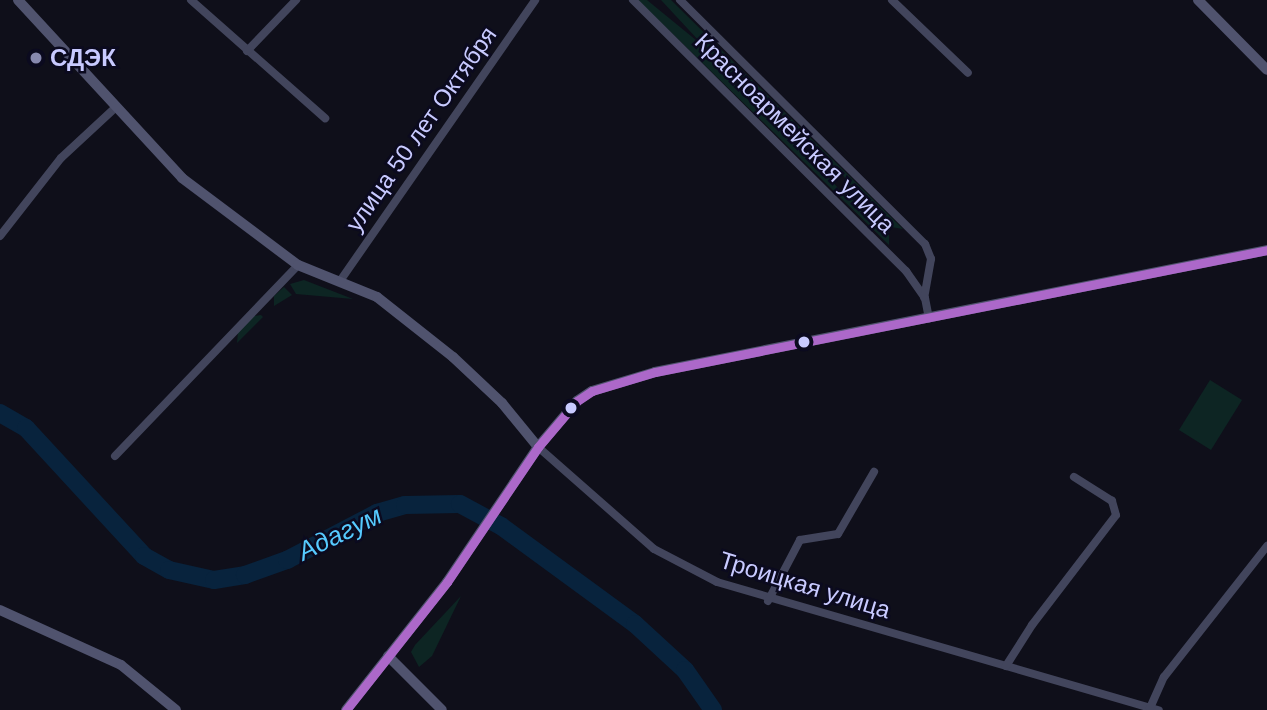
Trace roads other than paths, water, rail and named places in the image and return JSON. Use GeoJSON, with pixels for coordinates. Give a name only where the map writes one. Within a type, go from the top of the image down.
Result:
{"type":"FeatureCollection","features":[{"type":"Feature","properties":{"kind":"main road","name":"Троицкая улица"},"geometry":{"type":"LineString","coordinates":[[18,0],[182,178],[298,265],[377,297],[432,339],[502,403],[538,447]]}},
{"type":"Feature","properties":{"kind":"main road"},"geometry":{"type":"LineString","coordinates":[[1198,0],[1267,70]]}},
{"type":"Feature","properties":{"kind":"main road"},"geometry":{"type":"LineString","coordinates":[[346,710],[447,582],[520,478],[538,447],[577,401],[605,385],[1267,250]]}},
{"type":"Feature","properties":{"kind":"main road"},"geometry":{"type":"LineString","coordinates":[[0,610],[121,665],[176,710]]}},
{"type":"Feature","properties":{"kind":"main road"},"geometry":{"type":"LineString","coordinates":[[388,656],[442,710]]}},
{"type":"Feature","properties":{"kind":"street"},"geometry":{"type":"LineString","coordinates":[[191,0],[325,118]]}},
{"type":"Feature","properties":{"kind":"street"},"geometry":{"type":"LineString","coordinates":[[247,51],[296,0]]}},
{"type":"Feature","properties":{"kind":"street","name":"улица 50 лет Октября"},"geometry":{"type":"LineString","coordinates":[[340,281],[535,0]]}},
{"type":"Feature","properties":{"kind":"street","name":"Красноармейская улица"},"geometry":{"type":"LineString","coordinates":[[634,0],[888,252],[924,297]]}},
{"type":"Feature","properties":{"kind":"street","name":"Красноармейская улица"},"geometry":{"type":"LineString","coordinates":[[680,0],[925,244],[931,259],[924,297],[929,319]]}},
{"type":"Feature","properties":{"kind":"street"},"geometry":{"type":"LineString","coordinates":[[892,0],[968,73]]}},
{"type":"Feature","properties":{"kind":"street"},"geometry":{"type":"LineString","coordinates":[[0,236],[61,158],[116,107]]}},
{"type":"Feature","properties":{"kind":"street"},"geometry":{"type":"LineString","coordinates":[[116,456],[298,265]]}},
{"type":"Feature","properties":{"kind":"street","name":"Троицкая улица"},"geometry":{"type":"LineString","coordinates":[[538,447],[669,559],[768,601],[1154,709]]}},
{"type":"Feature","properties":{"kind":"street"},"geometry":{"type":"LineString","coordinates":[[768,601],[800,540],[838,534],[874,472]]}},
{"type":"Feature","properties":{"kind":"street"},"geometry":{"type":"LineString","coordinates":[[1006,666],[1032,625],[1116,515],[1112,501],[1074,477]]}},
{"type":"Feature","properties":{"kind":"street"},"geometry":{"type":"LineString","coordinates":[[1154,709],[1164,677],[1267,546]]}},
{"type":"Feature","properties":{"kind":"street"},"geometry":{"type":"LineString","coordinates":[[1114,710],[1120,699]]}},
{"type":"Feature","properties":{"kind":"waterway","name":"Адагум"},"geometry":{"type":"LineString","coordinates":[[0,413],[26,428],[144,556],[169,570],[214,580],[245,575],[287,560],[377,513],[405,505],[460,504],[501,526],[635,624],[685,670],[713,710]]}},
{"type":"Feature","properties":{"kind":"place","name":"СДЭК"},"geometry":{"type":"Point","coordinates":[36,58]}}]}
